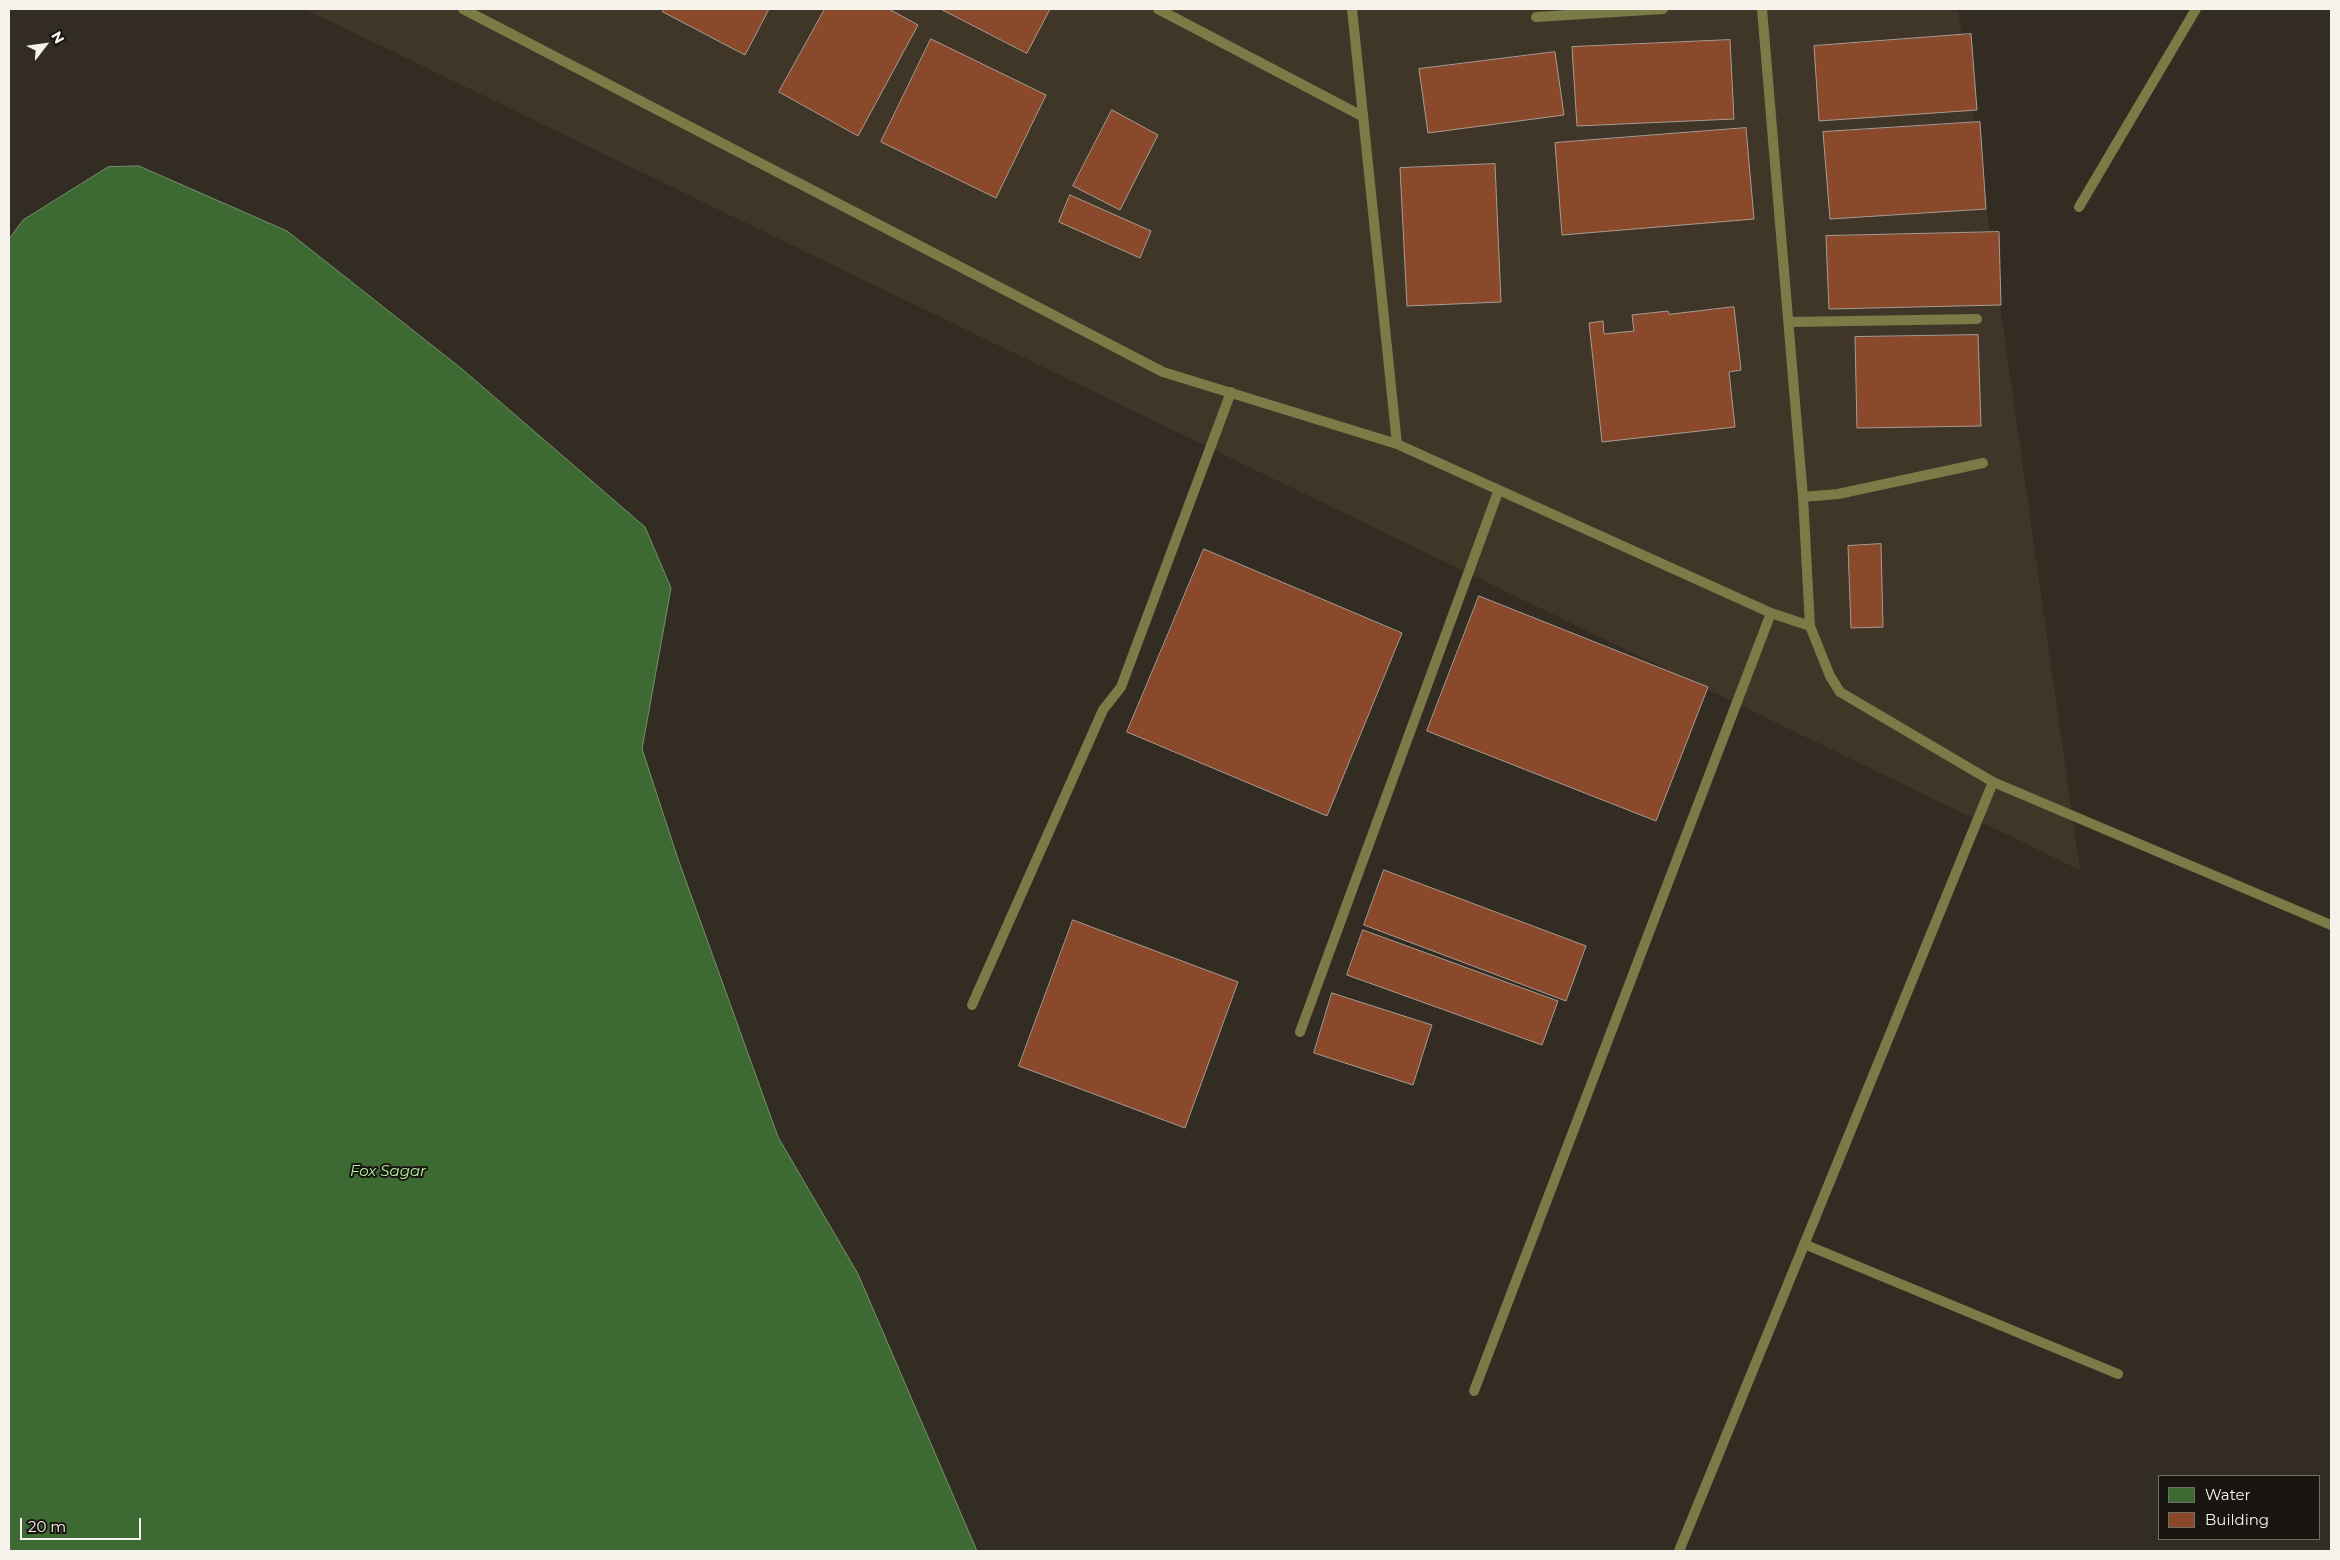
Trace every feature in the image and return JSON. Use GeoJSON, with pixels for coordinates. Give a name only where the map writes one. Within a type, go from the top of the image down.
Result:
{"type":"FeatureCollection","features":[{"type":"Feature","properties":{"kind":"lane"},"geometry":{"type":"LineString","coordinates":[[463,9],[1163,372],[1397,444],[1498,492],[1771,613],[1810,626]]}},
{"type":"Feature","properties":{"kind":"lane"},"geometry":{"type":"LineString","coordinates":[[1158,9],[1362,116]]}},
{"type":"Feature","properties":{"kind":"lane"},"geometry":{"type":"LineString","coordinates":[[1352,9],[1397,444]]}},
{"type":"Feature","properties":{"kind":"lane"},"geometry":{"type":"LineString","coordinates":[[1536,17],[1664,9]]}},
{"type":"Feature","properties":{"kind":"lane"},"geometry":{"type":"LineString","coordinates":[[1762,9],[1790,322],[1810,626],[1830,676],[1840,692],[1993,782],[2331,925]]}},
{"type":"Feature","properties":{"kind":"lane"},"geometry":{"type":"LineString","coordinates":[[2080,207],[2196,9]]}},
{"type":"Feature","properties":{"kind":"lane"},"geometry":{"type":"LineString","coordinates":[[1790,322],[1977,319]]}},
{"type":"Feature","properties":{"kind":"lane"},"geometry":{"type":"LineString","coordinates":[[972,1005],[1103,710],[1122,687],[1231,392]]}},
{"type":"Feature","properties":{"kind":"lane"},"geometry":{"type":"LineString","coordinates":[[1803,497],[1838,494],[1983,463]]}},
{"type":"Feature","properties":{"kind":"lane"},"geometry":{"type":"LineString","coordinates":[[1300,1032],[1498,492]]}},
{"type":"Feature","properties":{"kind":"lane"},"geometry":{"type":"LineString","coordinates":[[1474,1391],[1771,613]]}},
{"type":"Feature","properties":{"kind":"lane"},"geometry":{"type":"LineString","coordinates":[[1679,1551],[1993,782]]}},
{"type":"Feature","properties":{"kind":"lane"},"geometry":{"type":"LineString","coordinates":[[1804,1244],[2118,1374]]}},
{"type":"Feature","properties":{"kind":"shaded area"},"geometry":{"type":"Polygon","coordinates":[[[305,9],[1958,9],[2080,870],[305,9]]]}},
{"type":"Feature","properties":{"kind":"water","name":"Fox Sagar"},"geometry":{"type":"Polygon","coordinates":[[[139,166],[287,231],[462,369],[645,527],[671,588],[642,749],[678,859],[778,1137],[858,1274],[977,1551],[9,1551],[9,239],[23,220],[108,167],[139,166]]]}},
{"type":"Feature","properties":{"kind":"building"},"geometry":{"type":"Polygon","coordinates":[[[664,9],[769,9],[745,55],[663,12],[664,9]]]}},
{"type":"Feature","properties":{"kind":"building"},"geometry":{"type":"Polygon","coordinates":[[[825,9],[889,9],[918,25],[858,136],[779,92],[825,9]]]}},
{"type":"Feature","properties":{"kind":"building"},"geometry":{"type":"Polygon","coordinates":[[[941,9],[1050,9],[1027,53],[941,9]]]}},
{"type":"Feature","properties":{"kind":"building"},"geometry":{"type":"Polygon","coordinates":[[[1971,34],[1977,110],[1819,121],[1814,46],[1971,34]]]}},
{"type":"Feature","properties":{"kind":"building"},"geometry":{"type":"Polygon","coordinates":[[[931,39],[1046,95],[996,198],[881,142],[931,39]]]}},
{"type":"Feature","properties":{"kind":"building"},"geometry":{"type":"Polygon","coordinates":[[[1730,40],[1734,119],[1577,126],[1572,47],[1730,40]]]}},
{"type":"Feature","properties":{"kind":"building"},"geometry":{"type":"Polygon","coordinates":[[[1555,52],[1564,115],[1428,133],[1419,69],[1555,52]]]}},
{"type":"Feature","properties":{"kind":"building"},"geometry":{"type":"Polygon","coordinates":[[[1112,110],[1158,135],[1120,210],[1073,186],[1112,110]]]}},
{"type":"Feature","properties":{"kind":"building"},"geometry":{"type":"Polygon","coordinates":[[[1980,122],[1986,209],[1830,219],[1823,132],[1980,122]]]}},
{"type":"Feature","properties":{"kind":"building"},"geometry":{"type":"Polygon","coordinates":[[[1746,128],[1754,219],[1562,235],[1555,143],[1746,128]]]}},
{"type":"Feature","properties":{"kind":"building"},"geometry":{"type":"Polygon","coordinates":[[[1495,164],[1501,302],[1407,306],[1400,168],[1495,164]]]}},
{"type":"Feature","properties":{"kind":"building"},"geometry":{"type":"Polygon","coordinates":[[[1070,195],[1151,231],[1140,258],[1059,222],[1070,195]]]}},
{"type":"Feature","properties":{"kind":"building"},"geometry":{"type":"Polygon","coordinates":[[[1999,232],[2001,305],[1829,309],[1826,236],[1999,232]]]}},
{"type":"Feature","properties":{"kind":"building"},"geometry":{"type":"Polygon","coordinates":[[[1734,307],[1741,370],[1729,372],[1735,427],[1602,442],[1589,323],[1603,321],[1604,334],[1634,331],[1632,315],[1668,311],[1669,314],[1734,307]]]}},
{"type":"Feature","properties":{"kind":"building"},"geometry":{"type":"Polygon","coordinates":[[[1978,335],[1981,426],[1857,428],[1855,337],[1978,335]]]}},
{"type":"Feature","properties":{"kind":"building"},"geometry":{"type":"Polygon","coordinates":[[[1881,544],[1883,627],[1851,628],[1848,546],[1881,544]]]}},
{"type":"Feature","properties":{"kind":"building"},"geometry":{"type":"Polygon","coordinates":[[[1204,549],[1402,633],[1327,816],[1127,732],[1204,549]]]}},
{"type":"Feature","properties":{"kind":"building"},"geometry":{"type":"Polygon","coordinates":[[[1479,596],[1708,687],[1656,821],[1427,731],[1479,596]]]}},
{"type":"Feature","properties":{"kind":"building"},"geometry":{"type":"Polygon","coordinates":[[[1384,870],[1586,946],[1566,1001],[1364,925],[1384,870]]]}},
{"type":"Feature","properties":{"kind":"building"},"geometry":{"type":"Polygon","coordinates":[[[1073,920],[1238,982],[1185,1128],[1019,1066],[1073,920]]]}},
{"type":"Feature","properties":{"kind":"building"},"geometry":{"type":"Polygon","coordinates":[[[1363,930],[1558,1001],[1542,1045],[1347,975],[1363,930]]]}},
{"type":"Feature","properties":{"kind":"building"},"geometry":{"type":"Polygon","coordinates":[[[1332,993],[1432,1025],[1413,1085],[1314,1053],[1332,993]]]}}]}
